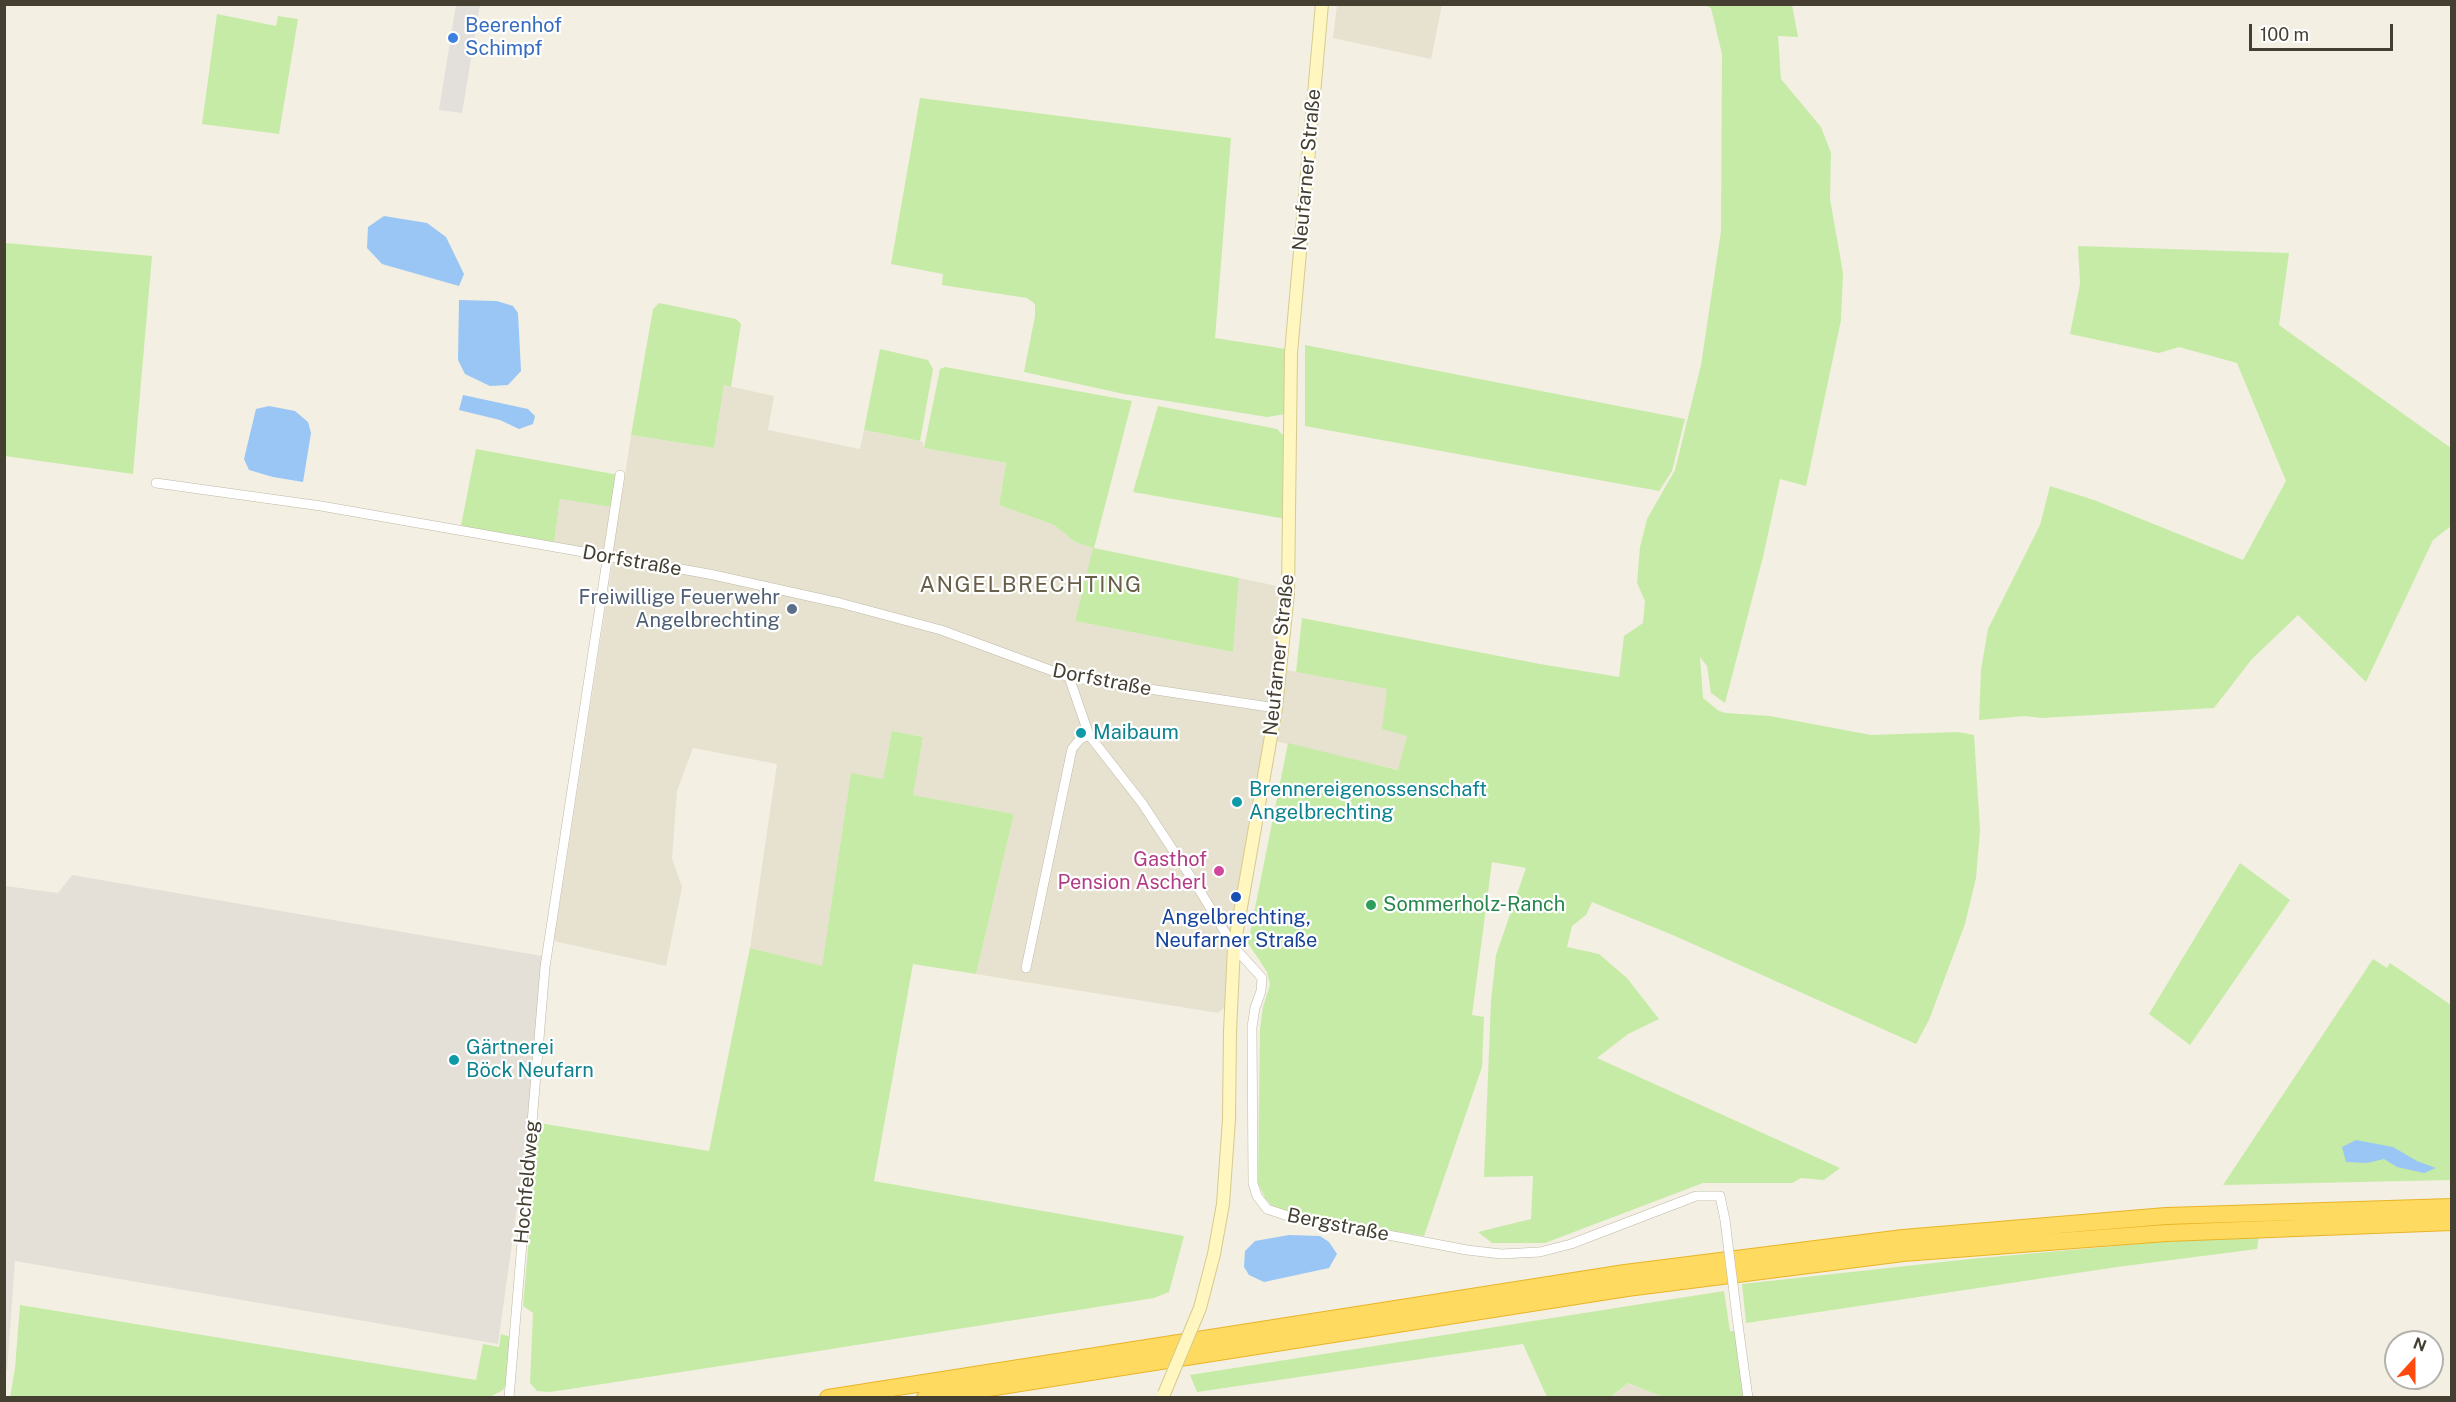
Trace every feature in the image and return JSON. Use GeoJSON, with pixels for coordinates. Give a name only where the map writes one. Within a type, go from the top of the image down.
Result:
{"type":"FeatureCollection","features":[{"type":"Feature","properties":{"kind":"highway"},"geometry":{"type":"LineString","coordinates":[[828,1398],[1614,1275],[1903,1238],[2166,1216],[2451,1207]]}},
{"type":"Feature","properties":{"kind":"highway"},"geometry":{"type":"LineString","coordinates":[[925,1398],[1627,1288],[1903,1253],[2167,1233],[2299,1226],[2451,1222]]}},
{"type":"Feature","properties":{"kind":"street","name":"Neufarner Straße"},"geometry":{"type":"LineString","coordinates":[[1163,1396],[1201,1304],[1214,1254],[1225,1185],[1234,947],[1276,708],[1288,593],[1291,353],[1322,4]]}},
{"type":"Feature","properties":{"kind":"street","name":"Hochfeldweg"},"geometry":{"type":"LineString","coordinates":[[509,1398],[545,967],[621,475]]}},
{"type":"Feature","properties":{"kind":"street","name":"Dorfstraße"},"geometry":{"type":"LineString","coordinates":[[156,483],[321,506],[726,578],[885,614],[941,630],[1069,677],[1276,708]]}},
{"type":"Feature","properties":{"kind":"street","name":"Bergstraße"},"geometry":{"type":"LineString","coordinates":[[1069,677],[1089,735],[1142,803],[1234,947],[1262,978],[1252,1027],[1253,1183],[1257,1196],[1268,1209],[1288,1216],[1467,1250],[1501,1254],[1540,1252],[1571,1244],[1696,1196],[1720,1196],[1748,1398]]}},
{"type":"Feature","properties":{"kind":"street"},"geometry":{"type":"LineString","coordinates":[[1026,968],[1072,749],[1080,739],[1089,735]]}},
{"type":"Feature","properties":{"kind":"shaded area"},"geometry":{"type":"Polygon","coordinates":[[[456,5],[480,5],[462,113],[439,110],[456,5]]]}},
{"type":"Feature","properties":{"kind":"shaded area"},"geometry":{"type":"Polygon","coordinates":[[[1337,5],[1442,5],[1431,59],[1333,38],[1337,5]]]}},
{"type":"Feature","properties":{"kind":"shaded area"},"geometry":{"type":"Polygon","coordinates":[[[724,385],[774,396],[768,430],[860,449],[864,430],[923,442],[924,448],[1006,463],[999,505],[1054,525],[1075,542],[1094,548],[1075,621],[1233,652],[1239,578],[1282,587],[1276,668],[1387,689],[1407,736],[1399,770],[1266,739],[1229,964],[1224,1008],[1218,1013],[976,974],[1014,814],[912,795],[923,737],[892,731],[883,779],[851,774],[822,967],[750,948],[777,764],[693,748],[677,791],[672,858],[682,887],[666,966],[554,941],[614,552],[554,543],[560,499],[620,508],[631,435],[714,448],[724,385]]]}},
{"type":"Feature","properties":{"kind":"shaded area"},"geometry":{"type":"Polygon","coordinates":[[[72,875],[542,956],[525,1150],[498,1344],[15,1261],[7,1371],[5,1371],[5,886],[58,893],[72,875]]]}},
{"type":"Feature","properties":{"kind":"shaded area"},"geometry":{"type":"Polygon","coordinates":[[[1628,1383],[1663,1397],[1611,1398],[1628,1383]]]}},
{"type":"Feature","properties":{"kind":"green space"},"geometry":{"type":"Polygon","coordinates":[[[1704,5],[1792,5],[1798,37],[1778,36],[1781,79],[1821,127],[1831,153],[1830,199],[1843,273],[1841,320],[1806,486],[1780,479],[1763,557],[1725,703],[1711,693],[1707,666],[1700,657],[1703,698],[1719,711],[1726,713],[1770,716],[1871,735],[1958,732],[1974,735],[1980,831],[1976,878],[1965,924],[1929,1020],[1916,1044],[1675,936],[1592,902],[1586,915],[1572,926],[1567,947],[1599,954],[1627,978],[1659,1019],[1628,1034],[1597,1058],[1840,1168],[1824,1180],[1801,1178],[1792,1183],[1703,1183],[1545,1243],[1492,1243],[1478,1232],[1531,1219],[1533,1176],[1484,1177],[1491,1001],[1496,955],[1526,868],[1492,862],[1472,1015],[1484,1017],[1482,1067],[1424,1236],[1282,1212],[1273,1207],[1265,1198],[1258,1183],[1260,1029],[1263,1007],[1270,985],[1267,972],[1248,943],[1288,743],[1398,770],[1407,736],[1382,729],[1387,689],[1296,672],[1302,618],[1619,677],[1624,636],[1643,623],[1645,601],[1637,583],[1640,547],[1647,519],[1675,470],[1701,365],[1721,231],[1722,54],[1711,8],[1704,5]]]}},
{"type":"Feature","properties":{"kind":"green space"},"geometry":{"type":"Polygon","coordinates":[[[217,14],[276,26],[278,16],[298,19],[279,134],[202,124],[217,14]]]}},
{"type":"Feature","properties":{"kind":"green space"},"geometry":{"type":"Polygon","coordinates":[[[920,98],[1231,138],[1215,338],[1286,349],[1286,414],[1267,417],[1124,394],[1024,372],[1035,316],[1035,304],[1027,298],[942,285],[943,274],[891,264],[920,98]]]}},
{"type":"Feature","properties":{"kind":"green space"},"geometry":{"type":"Polygon","coordinates":[[[5,243],[152,256],[133,474],[5,456],[5,243]]]}},
{"type":"Feature","properties":{"kind":"green space"},"geometry":{"type":"Polygon","coordinates":[[[2078,246],[2289,253],[2279,325],[2451,448],[2451,526],[2433,540],[2366,682],[2298,615],[2252,659],[2214,708],[1979,720],[1981,670],[1988,629],[2040,525],[2050,486],[2094,500],[2243,560],[2286,481],[2237,363],[2179,347],[2159,353],[2070,334],[2080,284],[2078,246]]]}},
{"type":"Feature","properties":{"kind":"green space"},"geometry":{"type":"Polygon","coordinates":[[[659,303],[736,319],[741,324],[731,387],[724,385],[714,448],[631,435],[653,309],[659,303]]]}},
{"type":"Feature","properties":{"kind":"green space"},"geometry":{"type":"Polygon","coordinates":[[[1305,345],[1685,419],[1672,471],[1659,491],[1305,426],[1305,345]]]}},
{"type":"Feature","properties":{"kind":"green space"},"geometry":{"type":"Polygon","coordinates":[[[880,349],[928,360],[933,369],[920,441],[864,430],[880,349]]]}},
{"type":"Feature","properties":{"kind":"green space"},"geometry":{"type":"Polygon","coordinates":[[[945,367],[1132,401],[1094,548],[1239,578],[1233,652],[1075,621],[1093,548],[1075,542],[1054,525],[999,505],[1006,463],[924,448],[940,369],[945,367]]]}},
{"type":"Feature","properties":{"kind":"green space"},"geometry":{"type":"Polygon","coordinates":[[[1158,406],[1277,429],[1286,438],[1286,519],[1133,492],[1158,406]]]}},
{"type":"Feature","properties":{"kind":"green space"},"geometry":{"type":"Polygon","coordinates":[[[476,449],[619,475],[612,507],[560,499],[554,543],[461,526],[476,449]]]}},
{"type":"Feature","properties":{"kind":"green space"},"geometry":{"type":"Polygon","coordinates":[[[892,731],[923,737],[913,795],[1014,814],[976,974],[913,964],[874,1181],[1184,1236],[1169,1292],[1154,1298],[812,1352],[550,1392],[537,1391],[530,1383],[533,1313],[523,1306],[539,1123],[709,1151],[750,948],[822,966],[851,773],[883,779],[892,731]]]}},
{"type":"Feature","properties":{"kind":"green space"},"geometry":{"type":"Polygon","coordinates":[[[2240,863],[2290,900],[2190,1045],[2149,1014],[2240,863]]]}},
{"type":"Feature","properties":{"kind":"green space"},"geometry":{"type":"Polygon","coordinates":[[[2373,959],[2387,968],[2390,963],[2451,1005],[2451,1180],[2223,1185],[2373,959]]]}},
{"type":"Feature","properties":{"kind":"green space"},"geometry":{"type":"Polygon","coordinates":[[[2259,1236],[2257,1249],[2117,1267],[1746,1323],[1742,1284],[1970,1259],[2259,1236]]]}},
{"type":"Feature","properties":{"kind":"green space"},"geometry":{"type":"Polygon","coordinates":[[[1724,1291],[1730,1331],[1736,1331],[1746,1397],[1663,1397],[1628,1383],[1611,1397],[1547,1397],[1523,1344],[1197,1392],[1190,1375],[1724,1291]]]}},
{"type":"Feature","properties":{"kind":"green space"},"geometry":{"type":"Polygon","coordinates":[[[20,1305],[476,1380],[483,1344],[499,1347],[501,1334],[511,1337],[508,1381],[503,1390],[490,1397],[10,1398],[20,1305]]]}},
{"type":"Feature","properties":{"kind":"water"},"geometry":{"type":"Polygon","coordinates":[[[384,216],[427,223],[446,237],[464,274],[459,286],[382,264],[367,248],[368,227],[384,216]]]}},
{"type":"Feature","properties":{"kind":"water"},"geometry":{"type":"Polygon","coordinates":[[[459,300],[497,301],[513,306],[518,313],[521,371],[508,385],[490,386],[465,374],[458,360],[459,300]]]}},
{"type":"Feature","properties":{"kind":"water"},"geometry":{"type":"Polygon","coordinates":[[[463,395],[528,409],[535,416],[533,424],[519,429],[500,420],[459,410],[463,395]]]}},
{"type":"Feature","properties":{"kind":"water"},"geometry":{"type":"Polygon","coordinates":[[[269,406],[295,411],[308,422],[311,433],[303,482],[249,470],[244,459],[256,409],[269,406]]]}},
{"type":"Feature","properties":{"kind":"water"},"geometry":{"type":"Polygon","coordinates":[[[2356,1140],[2393,1147],[2417,1161],[2436,1168],[2424,1173],[2397,1167],[2384,1159],[2367,1163],[2346,1162],[2342,1147],[2356,1140]]]}},
{"type":"Feature","properties":{"kind":"water"},"geometry":{"type":"Polygon","coordinates":[[[1289,1235],[1320,1236],[1329,1242],[1337,1254],[1329,1268],[1264,1282],[1249,1275],[1244,1267],[1245,1251],[1255,1241],[1289,1235]]]}},
{"type":"Feature","properties":{"kind":"place","name":"Beerenhof Schimpf"},"geometry":{"type":"Point","coordinates":[453,38]}},
{"type":"Feature","properties":{"kind":"place","name":"Freiwillige Feuerwehr Angelbrechting"},"geometry":{"type":"Point","coordinates":[792,609]}},
{"type":"Feature","properties":{"kind":"place","name":"Maibaum"},"geometry":{"type":"Point","coordinates":[1081,733]}},
{"type":"Feature","properties":{"kind":"place","name":"Brennereigenossenschaft Angelbrechting"},"geometry":{"type":"Point","coordinates":[1237,802]}},
{"type":"Feature","properties":{"kind":"place","name":"Gasthof Pension Ascherl"},"geometry":{"type":"Point","coordinates":[1219,871]}},
{"type":"Feature","properties":{"kind":"place","name":"Angelbrechting, Neufarner Straße"},"geometry":{"type":"Point","coordinates":[1236,897]}},
{"type":"Feature","properties":{"kind":"place","name":"Sommerholz-Ranch"},"geometry":{"type":"Point","coordinates":[1371,905]}},
{"type":"Feature","properties":{"kind":"place","name":"Gärtnerei Böck Neufarn"},"geometry":{"type":"Point","coordinates":[454,1060]}},
{"type":"Feature","properties":{"kind":"district","name":"ANGELBRECHTING"},"geometry":{"type":"Point","coordinates":[1031,585]}}]}
